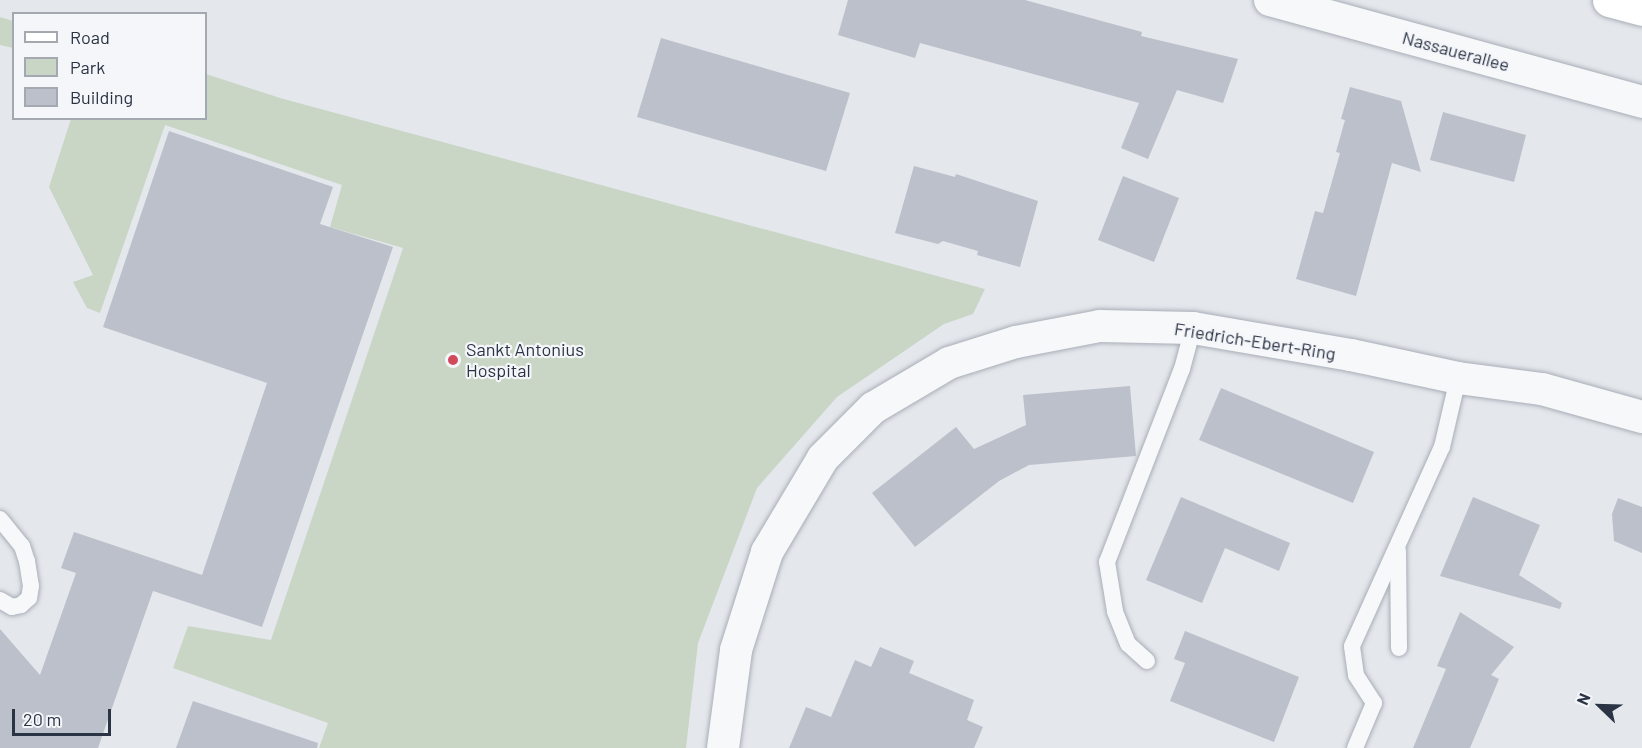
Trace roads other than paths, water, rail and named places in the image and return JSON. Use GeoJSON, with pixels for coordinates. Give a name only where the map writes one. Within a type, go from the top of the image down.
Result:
{"type":"FeatureCollection","features":[{"type":"Feature","properties":{"kind":"main road"},"geometry":{"type":"LineString","coordinates":[[1609,0],[1642,9]]}},
{"type":"Feature","properties":{"kind":"street","name":"Nassauerallee"},"geometry":{"type":"LineString","coordinates":[[1270,0],[1642,102]]}},
{"type":"Feature","properties":{"kind":"street","name":"Friedrich-Ebert-Ring"},"geometry":{"type":"LineString","coordinates":[[723,748],[736,650],[767,552],[823,458],[873,408],[949,363],[1016,342],[1100,326],[1193,328],[1351,355],[1458,378],[1542,389],[1642,417]]}},
{"type":"Feature","properties":{"kind":"lane"},"geometry":{"type":"LineString","coordinates":[[1148,661],[1128,644],[1115,611],[1107,562],[1182,369],[1193,328]]}},
{"type":"Feature","properties":{"kind":"lane"},"geometry":{"type":"LineString","coordinates":[[1355,748],[1374,703],[1356,675],[1352,646],[1442,447],[1458,378]]}},
{"type":"Feature","properties":{"kind":"lane"},"geometry":{"type":"LineString","coordinates":[[0,519],[22,546],[31,586],[28,598],[21,605],[12,607],[0,600]]}},
{"type":"Feature","properties":{"kind":"lane"},"geometry":{"type":"LineString","coordinates":[[1398,544],[1398,648]]}},
{"type":"Feature","properties":{"kind":"place","name":"Sankt Antonius Hospital"},"geometry":{"type":"Point","coordinates":[453,360]}}]}
